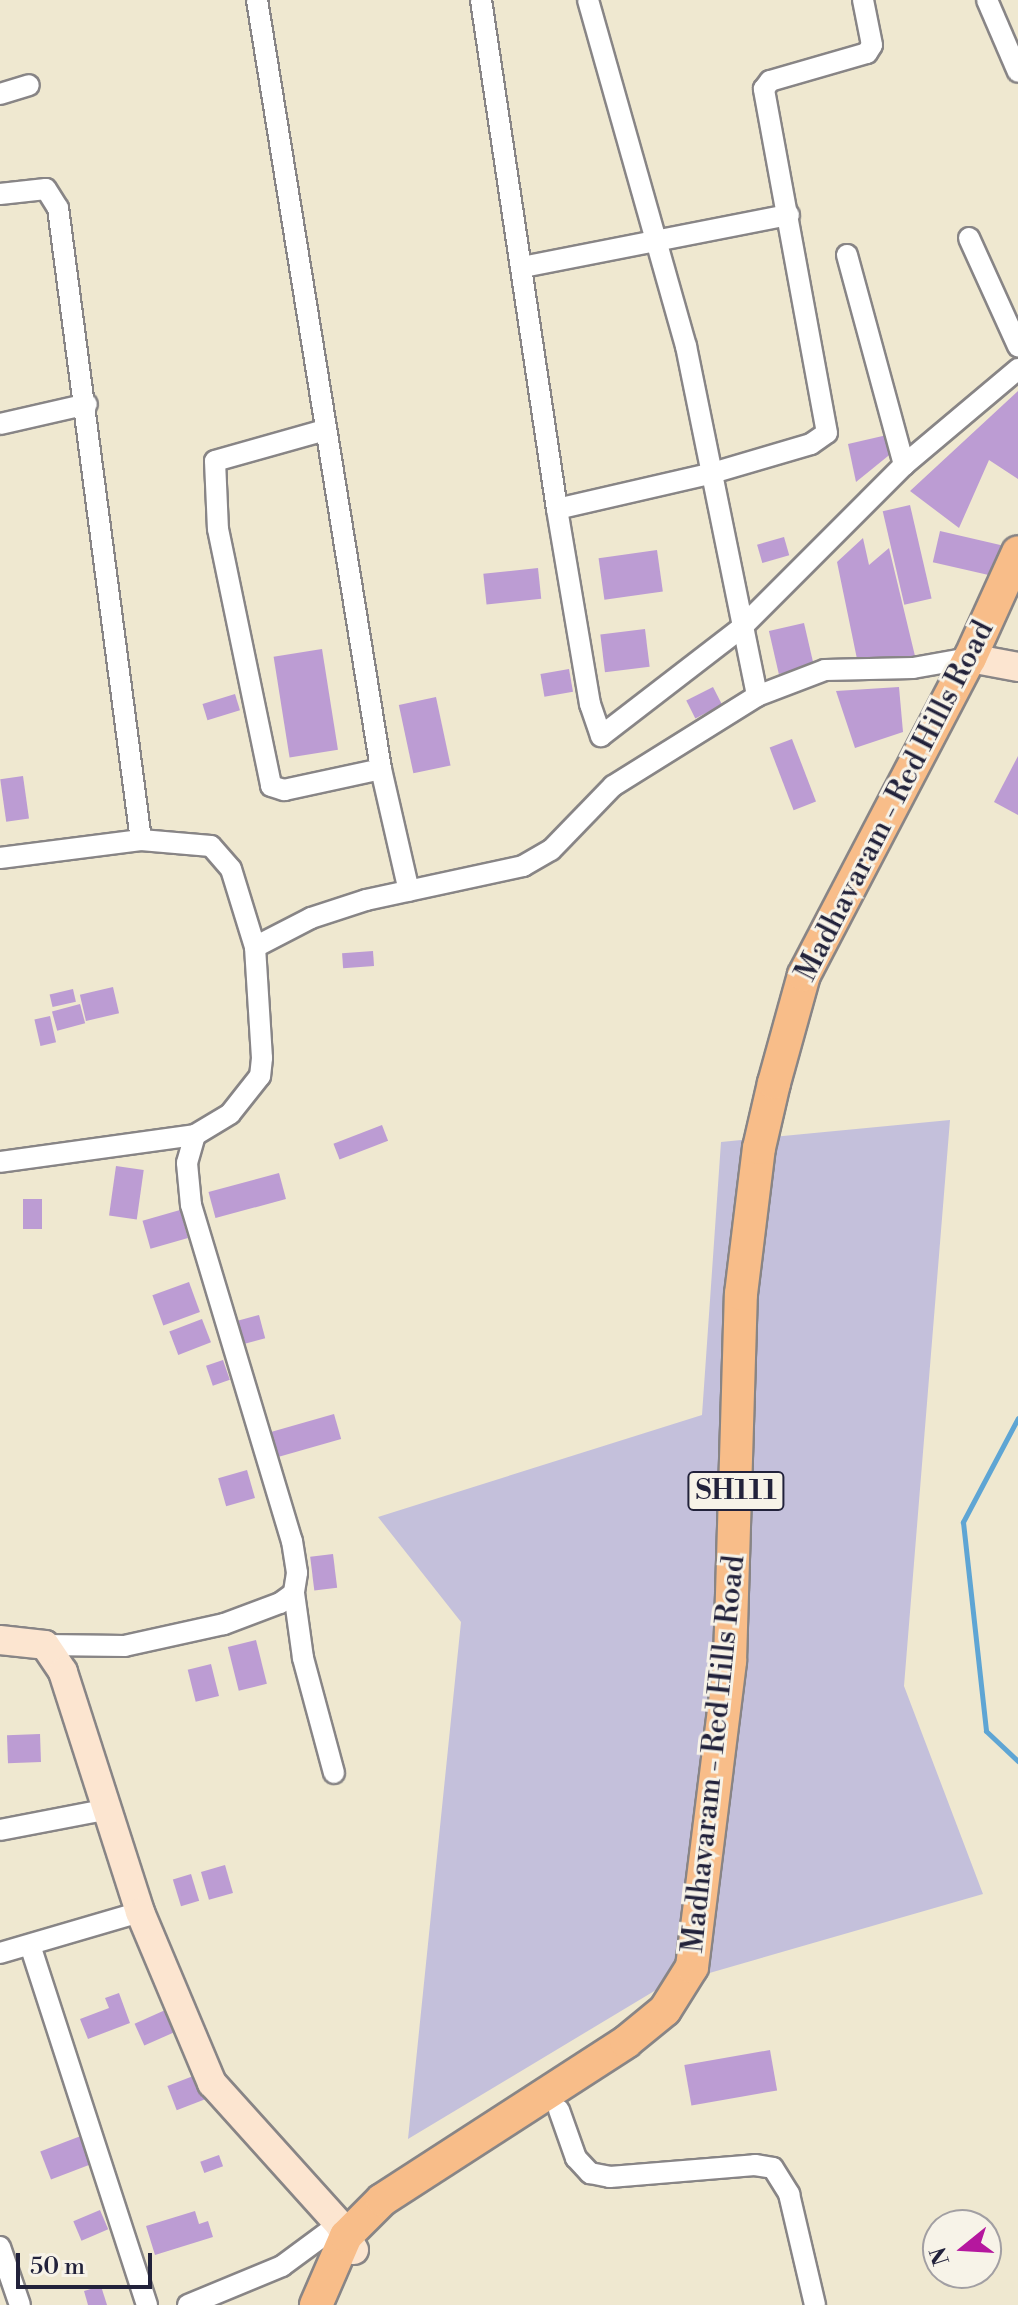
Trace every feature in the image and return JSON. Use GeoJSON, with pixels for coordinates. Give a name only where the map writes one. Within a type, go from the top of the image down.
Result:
{"type":"FeatureCollection","features":[{"type":"Feature","properties":{"kind":"main road","name":"Madhavaram - Red Hills Road"},"geometry":{"type":"LineString","coordinates":[[346,2237],[393,2217],[659,2043],[709,1982],[725,1895],[752,1620],[753,1306],[765,1182],[777,1118],[817,982],[978,659],[1018,552]]}},
{"type":"Feature","properties":{"kind":"main road","name":"Madhavaram - Red Hills Road"},"geometry":{"type":"LineString","coordinates":[[316,2305],[346,2237],[382,2200],[626,2042],[665,2010],[692,1967],[730,1661],[741,1294],[759,1148],[804,975],[978,659],[1018,593]]}},
{"type":"Feature","properties":{"kind":"main road","name":"Madhavaram - Red Hills Road"},"geometry":{"type":"LineString","coordinates":[[329,2305],[346,2237]]}},
{"type":"Feature","properties":{"kind":"street"},"geometry":{"type":"LineString","coordinates":[[257,0],[381,769],[409,891]]}},
{"type":"Feature","properties":{"kind":"street"},"geometry":{"type":"LineString","coordinates":[[481,0],[557,509],[590,704],[601,736],[741,628],[904,465],[1018,369]]}},
{"type":"Feature","properties":{"kind":"street"},"geometry":{"type":"LineString","coordinates":[[588,0],[686,346],[709,474],[757,696]]}},
{"type":"Feature","properties":{"kind":"street"},"geometry":{"type":"LineString","coordinates":[[557,509],[709,474],[811,444],[827,433],[764,89],[770,81],[867,53],[872,45],[863,0]]}},
{"type":"Feature","properties":{"kind":"street"},"geometry":{"type":"LineString","coordinates":[[987,0],[1018,72]]}},
{"type":"Feature","properties":{"kind":"street"},"geometry":{"type":"LineString","coordinates":[[0,94],[29,85]]}},
{"type":"Feature","properties":{"kind":"street"},"geometry":{"type":"LineString","coordinates":[[0,194],[36,187],[52,194],[68,259],[141,840]]}},
{"type":"Feature","properties":{"kind":"street"},"geometry":{"type":"LineString","coordinates":[[523,267],[789,215]]}},
{"type":"Feature","properties":{"kind":"street"},"geometry":{"type":"LineString","coordinates":[[969,238],[1018,346]]}},
{"type":"Feature","properties":{"kind":"street"},"geometry":{"type":"LineString","coordinates":[[847,255],[904,465]]}},
{"type":"Feature","properties":{"kind":"street"},"geometry":{"type":"LineString","coordinates":[[0,424],[87,404]]}},
{"type":"Feature","properties":{"kind":"street"},"geometry":{"type":"LineString","coordinates":[[325,430],[215,461],[218,529],[271,786],[284,790],[381,769]]}},
{"type":"Feature","properties":{"kind":"street"},"geometry":{"type":"LineString","coordinates":[[255,947],[311,918],[409,891],[523,866],[551,850],[613,786],[757,696],[825,670],[913,668],[978,659],[1018,667]]}},
{"type":"Feature","properties":{"kind":"street"},"geometry":{"type":"LineString","coordinates":[[0,858],[141,840],[211,846],[231,869],[255,947],[260,1076],[230,1114],[195,1135],[0,1162]]}},
{"type":"Feature","properties":{"kind":"street"},"geometry":{"type":"LineString","coordinates":[[195,1135],[187,1163],[191,1205],[292,1541],[297,1573],[294,1593],[303,1658],[334,1773]]}},
{"type":"Feature","properties":{"kind":"street"},"geometry":{"type":"LineString","coordinates":[[0,1640],[45,1645],[125,1646],[224,1624],[294,1593]]}},
{"type":"Feature","properties":{"kind":"street"},"geometry":{"type":"LineString","coordinates":[[45,1645],[63,1672],[140,1912],[212,2083],[346,2237],[188,2305]]}},
{"type":"Feature","properties":{"kind":"street"},"geometry":{"type":"LineString","coordinates":[[0,1830],[109,1809]]}},
{"type":"Feature","properties":{"kind":"street"},"geometry":{"type":"LineString","coordinates":[[0,1953],[140,1912]]}},
{"type":"Feature","properties":{"kind":"street"},"geometry":{"type":"LineString","coordinates":[[30,1945],[147,2305]]}},
{"type":"Feature","properties":{"kind":"street"},"geometry":{"type":"LineString","coordinates":[[559,2110],[576,2158],[590,2173],[610,2177],[755,2165],[773,2168],[789,2194],[815,2305]]}},
{"type":"Feature","properties":{"kind":"street"},"geometry":{"type":"LineString","coordinates":[[0,2247],[20,2305]]}},
{"type":"Feature","properties":{"kind":"shaded area"},"geometry":{"type":"Polygon","coordinates":[[[950,1120],[904,1686],[983,1894],[661,1987],[408,2139],[461,1622],[378,1517],[702,1415],[721,1142],[950,1120]]]}},
{"type":"Feature","properties":{"kind":"building"},"geometry":{"type":"Polygon","coordinates":[[[1018,391],[1018,479],[989,460],[959,528],[910,491],[1018,391]]]}},
{"type":"Feature","properties":{"kind":"building"},"geometry":{"type":"Polygon","coordinates":[[[887,435],[893,452],[856,482],[848,444],[887,435]]]}},
{"type":"Feature","properties":{"kind":"building"},"geometry":{"type":"Polygon","coordinates":[[[910,505],[932,599],[904,605],[883,511],[910,505]]]}},
{"type":"Feature","properties":{"kind":"building"},"geometry":{"type":"Polygon","coordinates":[[[940,531],[1011,547],[1004,579],[933,562],[940,531]]]}},
{"type":"Feature","properties":{"kind":"building"},"geometry":{"type":"Polygon","coordinates":[[[784,537],[789,555],[762,563],[757,545],[784,537]]]}},
{"type":"Feature","properties":{"kind":"building"},"geometry":{"type":"Polygon","coordinates":[[[863,538],[869,565],[889,548],[915,656],[857,659],[837,562],[863,538]]]}},
{"type":"Feature","properties":{"kind":"building"},"geometry":{"type":"Polygon","coordinates":[[[657,550],[663,592],[604,600],[599,558],[657,550]]]}},
{"type":"Feature","properties":{"kind":"building"},"geometry":{"type":"Polygon","coordinates":[[[538,568],[541,599],[487,605],[483,574],[538,568]]]}},
{"type":"Feature","properties":{"kind":"building"},"geometry":{"type":"Polygon","coordinates":[[[804,623],[814,666],[779,674],[769,631],[804,623]]]}},
{"type":"Feature","properties":{"kind":"building"},"geometry":{"type":"Polygon","coordinates":[[[645,629],[650,667],[605,672],[600,634],[645,629]]]}},
{"type":"Feature","properties":{"kind":"building"},"geometry":{"type":"Polygon","coordinates":[[[322,649],[338,750],[290,757],[274,657],[322,649]]]}},
{"type":"Feature","properties":{"kind":"building"},"geometry":{"type":"Polygon","coordinates":[[[569,669],[573,692],[544,697],[540,674],[569,669]]]}},
{"type":"Feature","properties":{"kind":"building"},"geometry":{"type":"Polygon","coordinates":[[[713,687],[722,705],[695,718],[686,701],[713,687]]]}},
{"type":"Feature","properties":{"kind":"building"},"geometry":{"type":"Polygon","coordinates":[[[899,687],[903,732],[855,748],[836,691],[899,687]]]}},
{"type":"Feature","properties":{"kind":"building"},"geometry":{"type":"Polygon","coordinates":[[[235,694],[240,710],[207,720],[202,704],[235,694]]]}},
{"type":"Feature","properties":{"kind":"building"},"geometry":{"type":"Polygon","coordinates":[[[436,697],[451,765],[413,773],[399,705],[436,697]]]}},
{"type":"Feature","properties":{"kind":"building"},"geometry":{"type":"Polygon","coordinates":[[[792,739],[816,802],[794,810],[770,748],[792,739]]]}},
{"type":"Feature","properties":{"kind":"building"},"geometry":{"type":"Polygon","coordinates":[[[1018,756],[1018,815],[994,802],[1018,756]]]}},
{"type":"Feature","properties":{"kind":"building"},"geometry":{"type":"Polygon","coordinates":[[[23,776],[29,819],[6,822],[0,779],[23,776]]]}},
{"type":"Feature","properties":{"kind":"building"},"geometry":{"type":"Polygon","coordinates":[[[373,951],[374,966],[343,968],[342,953],[373,951]]]}},
{"type":"Feature","properties":{"kind":"building"},"geometry":{"type":"Polygon","coordinates":[[[113,987],[119,1013],[86,1021],[80,995],[113,987]]]}},
{"type":"Feature","properties":{"kind":"building"},"geometry":{"type":"Polygon","coordinates":[[[73,989],[76,1002],[53,1007],[50,994],[73,989]]]}},
{"type":"Feature","properties":{"kind":"building"},"geometry":{"type":"Polygon","coordinates":[[[80,1004],[85,1023],[57,1031],[52,1012],[80,1004]]]}},
{"type":"Feature","properties":{"kind":"building"},"geometry":{"type":"Polygon","coordinates":[[[50,1016],[56,1042],[40,1046],[34,1020],[50,1016]]]}},
{"type":"Feature","properties":{"kind":"building"},"geometry":{"type":"Polygon","coordinates":[[[382,1125],[388,1141],[340,1160],[333,1144],[382,1125]]]}},
{"type":"Feature","properties":{"kind":"building"},"geometry":{"type":"Polygon","coordinates":[[[116,1166],[144,1170],[137,1219],[109,1216],[116,1166]]]}},
{"type":"Feature","properties":{"kind":"building"},"geometry":{"type":"Polygon","coordinates":[[[279,1173],[286,1199],[215,1218],[208,1192],[279,1173]]]}},
{"type":"Feature","properties":{"kind":"building"},"geometry":{"type":"Polygon","coordinates":[[[23,1199],[42,1199],[42,1229],[23,1229],[23,1199]]]}},
{"type":"Feature","properties":{"kind":"building"},"geometry":{"type":"Polygon","coordinates":[[[180,1210],[188,1238],[151,1249],[143,1221],[180,1210]]]}},
{"type":"Feature","properties":{"kind":"building"},"geometry":{"type":"Polygon","coordinates":[[[189,1282],[200,1312],[163,1325],[152,1295],[189,1282]]]}},
{"type":"Feature","properties":{"kind":"building"},"geometry":{"type":"Polygon","coordinates":[[[259,1315],[265,1338],[240,1345],[234,1322],[259,1315]]]}},
{"type":"Feature","properties":{"kind":"building"},"geometry":{"type":"Polygon","coordinates":[[[202,1319],[211,1342],[178,1355],[169,1332],[202,1319]]]}},
{"type":"Feature","properties":{"kind":"building"},"geometry":{"type":"Polygon","coordinates":[[[223,1360],[230,1380],[213,1386],[206,1366],[223,1360]]]}},
{"type":"Feature","properties":{"kind":"building"},"geometry":{"type":"Polygon","coordinates":[[[334,1414],[341,1439],[272,1459],[265,1434],[334,1414]]]}},
{"type":"Feature","properties":{"kind":"building"},"geometry":{"type":"Polygon","coordinates":[[[247,1470],[255,1498],[226,1506],[218,1478],[247,1470]]]}},
{"type":"Feature","properties":{"kind":"building"},"geometry":{"type":"Polygon","coordinates":[[[333,1554],[337,1588],[314,1591],[310,1557],[333,1554]]]}},
{"type":"Feature","properties":{"kind":"building"},"geometry":{"type":"Polygon","coordinates":[[[256,1640],[267,1684],[239,1691],[228,1647],[256,1640]]]}},
{"type":"Feature","properties":{"kind":"building"},"geometry":{"type":"Polygon","coordinates":[[[211,1664],[219,1696],[196,1702],[188,1670],[211,1664]]]}},
{"type":"Feature","properties":{"kind":"building"},"geometry":{"type":"Polygon","coordinates":[[[40,1734],[41,1762],[8,1763],[7,1735],[40,1734]]]}},
{"type":"Feature","properties":{"kind":"building"},"geometry":{"type":"Polygon","coordinates":[[[225,1865],[233,1893],[209,1900],[201,1872],[225,1865]]]}},
{"type":"Feature","properties":{"kind":"building"},"geometry":{"type":"Polygon","coordinates":[[[191,1874],[199,1901],[181,1906],[173,1880],[191,1874]]]}},
{"type":"Feature","properties":{"kind":"building"},"geometry":{"type":"Polygon","coordinates":[[[119,1993],[130,2023],[88,2039],[80,2019],[109,2008],[105,1998],[119,1993]]]}},
{"type":"Feature","properties":{"kind":"building"},"geometry":{"type":"Polygon","coordinates":[[[172,2007],[182,2029],[144,2046],[135,2024],[172,2007]]]}},
{"type":"Feature","properties":{"kind":"building"},"geometry":{"type":"Polygon","coordinates":[[[770,2050],[777,2090],[691,2105],[684,2065],[770,2050]]]}},
{"type":"Feature","properties":{"kind":"building"},"geometry":{"type":"Polygon","coordinates":[[[201,2073],[210,2097],[177,2110],[167,2086],[201,2073]]]}},
{"type":"Feature","properties":{"kind":"building"},"geometry":{"type":"Polygon","coordinates":[[[86,2134],[97,2162],[51,2180],[40,2152],[86,2134]]]}},
{"type":"Feature","properties":{"kind":"building"},"geometry":{"type":"Polygon","coordinates":[[[219,2155],[223,2166],[204,2173],[200,2162],[219,2155]]]}},
{"type":"Feature","properties":{"kind":"building"},"geometry":{"type":"Polygon","coordinates":[[[100,2210],[108,2229],[82,2241],[73,2221],[100,2210]]]}},
{"type":"Feature","properties":{"kind":"building"},"geometry":{"type":"Polygon","coordinates":[[[195,2211],[199,2224],[208,2221],[213,2237],[155,2255],[146,2226],[195,2211]]]}},
{"type":"Feature","properties":{"kind":"building"},"geometry":{"type":"Polygon","coordinates":[[[101,2286],[107,2305],[88,2305],[84,2291],[101,2286]]]}},
{"type":"Feature","properties":{"kind":"waterway"},"geometry":{"type":"LineString","coordinates":[[1018,1418],[963,1522],[986,1731],[1018,1761]]}}]}
